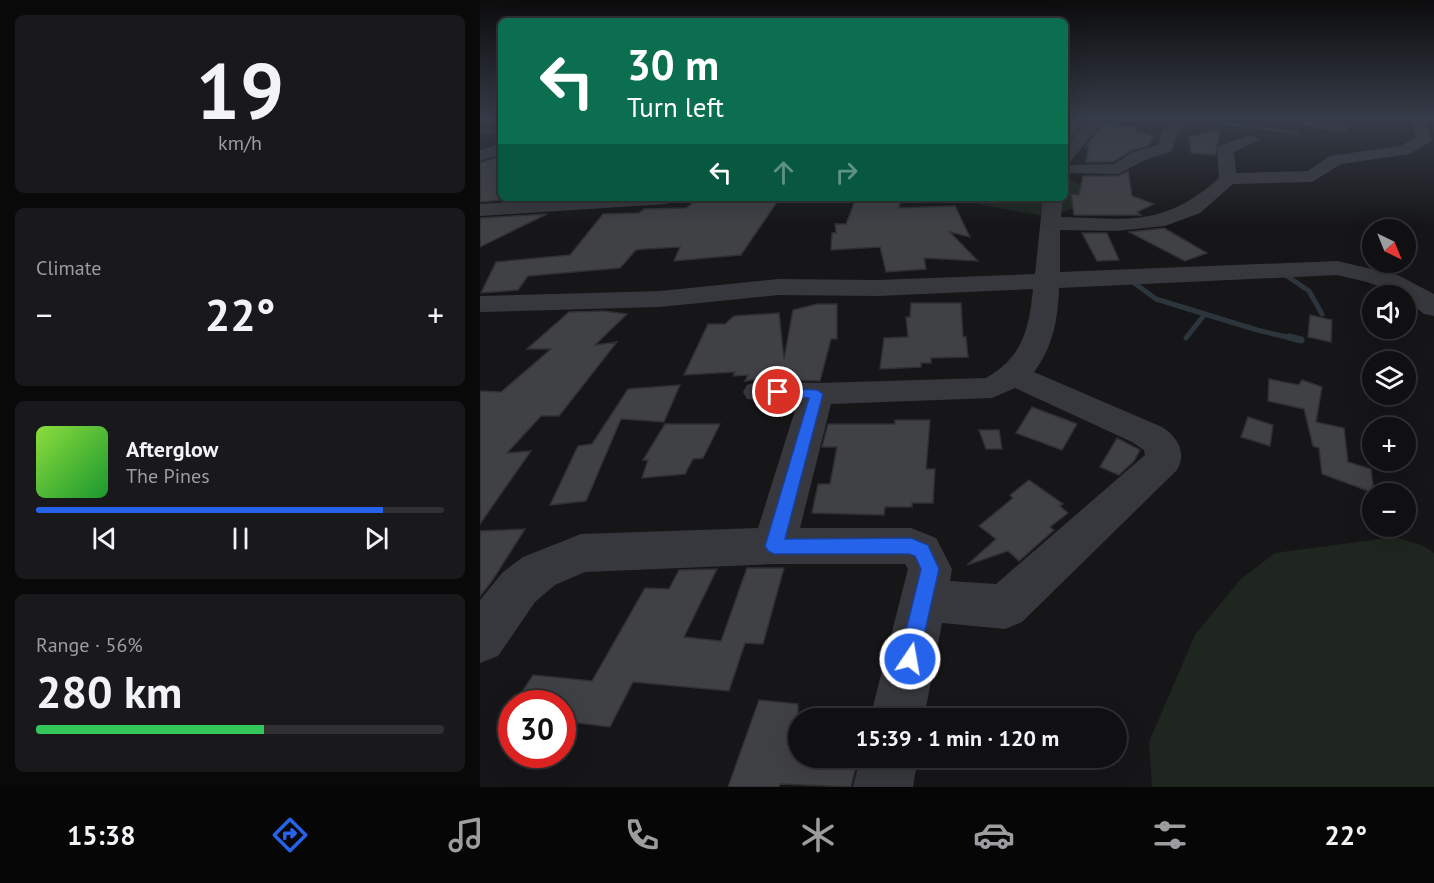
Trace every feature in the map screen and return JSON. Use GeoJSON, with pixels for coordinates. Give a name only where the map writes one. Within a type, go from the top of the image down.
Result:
{"type":"FeatureCollection","features":[{"type":"Feature","properties":{"kind":"street"},"geometry":{"type":"LineString","coordinates":[[1068,166],[1111,170],[1125,167],[1138,156],[1146,154]]}},
{"type":"Feature","properties":{"kind":"street"},"geometry":{"type":"LineString","coordinates":[[1225,154],[1228,179]]}},
{"type":"Feature","properties":{"kind":"street"},"geometry":{"type":"LineString","coordinates":[[1051,223],[1128,224],[1178,216],[1209,196],[1228,179],[1312,176],[1341,159],[1376,154]]}},
{"type":"Feature","properties":{"kind":"street"},"geometry":{"type":"LineString","coordinates":[[480,210],[574,201]]}},
{"type":"Feature","properties":{"kind":"street"},"geometry":{"type":"LineString","coordinates":[[759,392],[817,394],[992,388],[1016,376],[1041,331],[1053,201]]}},
{"type":"Feature","properties":{"kind":"street"},"geometry":{"type":"LineString","coordinates":[[480,304],[660,299],[778,286],[877,288],[1337,268],[1355,271],[1408,289],[1434,308]]}},
{"type":"Feature","properties":{"kind":"street"},"geometry":{"type":"LineString","coordinates":[[922,600],[1005,607],[1164,460],[1165,451],[1158,441],[1145,433],[1016,376]]}},
{"type":"Feature","properties":{"kind":"street"},"geometry":{"type":"LineString","coordinates":[[774,546],[817,394]]}},
{"type":"Feature","properties":{"kind":"street"},"geometry":{"type":"LineString","coordinates":[[480,639],[519,587],[539,571],[581,554],[774,546],[911,546],[921,551],[930,569],[899,708]]}},
{"type":"Feature","properties":{"kind":"street"},"geometry":{"type":"LineString","coordinates":[[883,787],[887,768]]}},
{"type":"Feature","properties":{"kind":"shaded area"},"geometry":{"type":"Polygon","coordinates":[[[1068,178],[1088,190],[1096,200],[1049,217],[960,201],[1068,201],[1068,178]]]}},
{"type":"Feature","properties":{"kind":"shaded area"},"geometry":{"type":"Polygon","coordinates":[[[1395,537],[1424,546],[1434,553],[1434,787],[1152,787],[1149,742],[1195,635],[1240,580],[1275,553],[1395,537]]]}},
{"type":"Feature","properties":{"kind":"building"},"geometry":{"type":"Polygon","coordinates":[[[1088,154],[1126,154],[1113,162],[1086,162],[1088,154]]]}},
{"type":"Feature","properties":{"kind":"building"},"geometry":{"type":"Polygon","coordinates":[[[498,157],[498,200],[480,202],[480,163],[498,157]]]}},
{"type":"Feature","properties":{"kind":"building"},"geometry":{"type":"Polygon","coordinates":[[[1128,171],[1132,196],[1154,204],[1137,212],[1141,215],[1074,215],[1071,194],[1079,195],[1083,176],[1118,176],[1128,171]]]}},
{"type":"Feature","properties":{"kind":"building"},"geometry":{"type":"Polygon","coordinates":[[[695,201],[777,202],[741,255],[674,261],[680,247],[636,250],[620,268],[528,276],[518,290],[481,293],[496,262],[570,255],[603,214],[639,213],[644,209],[686,208],[695,201]]]}},
{"type":"Feature","properties":{"kind":"building"},"geometry":{"type":"Polygon","coordinates":[[[855,201],[900,201],[899,208],[955,206],[970,237],[950,232],[978,261],[924,258],[926,269],[886,272],[880,247],[831,250],[832,233],[836,233],[835,224],[846,224],[855,201]]]}},
{"type":"Feature","properties":{"kind":"building"},"geometry":{"type":"Polygon","coordinates":[[[547,214],[480,247],[480,218],[547,214]]]}},
{"type":"Feature","properties":{"kind":"building"},"geometry":{"type":"Polygon","coordinates":[[[1164,228],[1207,253],[1185,261],[1129,232],[1164,228]]]}},
{"type":"Feature","properties":{"kind":"building"},"geometry":{"type":"Polygon","coordinates":[[[1082,233],[1107,233],[1119,260],[1097,261],[1082,233]]]}},
{"type":"Feature","properties":{"kind":"building"},"geometry":{"type":"Polygon","coordinates":[[[911,303],[961,303],[963,337],[966,337],[968,357],[931,358],[931,363],[921,363],[921,367],[880,369],[884,338],[908,337],[906,317],[910,317],[911,303]]]}},
{"type":"Feature","properties":{"kind":"building"},"geometry":{"type":"Polygon","coordinates":[[[817,304],[837,304],[837,339],[831,339],[820,381],[759,379],[745,381],[748,375],[733,376],[735,372],[684,375],[708,324],[725,324],[734,316],[779,313],[784,359],[793,310],[817,304]]]}},
{"type":"Feature","properties":{"kind":"building"},"geometry":{"type":"Polygon","coordinates":[[[603,311],[627,314],[595,345],[617,342],[559,416],[541,416],[507,453],[531,451],[480,524],[480,391],[501,392],[551,349],[527,349],[569,312],[603,311]]]}},
{"type":"Feature","properties":{"kind":"building"},"geometry":{"type":"Polygon","coordinates":[[[1310,315],[1332,320],[1331,342],[1308,337],[1310,315]]]}},
{"type":"Feature","properties":{"kind":"building"},"geometry":{"type":"Polygon","coordinates":[[[1269,379],[1299,385],[1302,380],[1322,387],[1316,422],[1344,428],[1348,462],[1362,466],[1362,471],[1371,471],[1373,483],[1362,483],[1362,489],[1322,474],[1319,448],[1313,446],[1304,409],[1268,401],[1269,379]]]}},
{"type":"Feature","properties":{"kind":"building"},"geometry":{"type":"Polygon","coordinates":[[[680,385],[664,422],[621,419],[586,501],[550,505],[578,446],[592,444],[628,389],[680,385]]]}},
{"type":"Feature","properties":{"kind":"building"},"geometry":{"type":"Polygon","coordinates":[[[1032,407],[1077,424],[1062,450],[1016,433],[1032,407]]]}},
{"type":"Feature","properties":{"kind":"building"},"geometry":{"type":"Polygon","coordinates":[[[1248,417],[1273,425],[1270,446],[1241,437],[1248,417]]]}},
{"type":"Feature","properties":{"kind":"building"},"geometry":{"type":"Polygon","coordinates":[[[895,420],[930,420],[926,469],[935,469],[933,503],[912,503],[912,507],[885,507],[884,515],[812,513],[818,484],[830,484],[837,447],[822,447],[828,424],[895,424],[895,420]]]}},
{"type":"Feature","properties":{"kind":"building"},"geometry":{"type":"Polygon","coordinates":[[[665,424],[720,424],[703,458],[693,459],[685,474],[642,478],[648,460],[643,460],[665,424]]]}},
{"type":"Feature","properties":{"kind":"building"},"geometry":{"type":"Polygon","coordinates":[[[979,430],[999,430],[1002,449],[986,449],[979,430]]]}},
{"type":"Feature","properties":{"kind":"building"},"geometry":{"type":"Polygon","coordinates":[[[1117,438],[1140,450],[1134,461],[1119,475],[1100,467],[1117,438]]]}},
{"type":"Feature","properties":{"kind":"building"},"geometry":{"type":"Polygon","coordinates":[[[1029,480],[1063,504],[1060,506],[1068,513],[1050,527],[1054,530],[1019,561],[1008,551],[967,565],[996,539],[979,526],[1013,498],[1010,495],[1029,480]]]}},
{"type":"Feature","properties":{"kind":"building"},"geometry":{"type":"Polygon","coordinates":[[[525,529],[492,581],[480,596],[480,531],[525,529]]]}},
{"type":"Feature","properties":{"kind":"building"},"geometry":{"type":"Polygon","coordinates":[[[747,568],[784,568],[763,644],[745,643],[729,691],[633,682],[610,727],[576,723],[576,690],[523,690],[533,675],[592,681],[645,588],[669,589],[679,570],[717,569],[684,637],[721,641],[747,568]]]}},
{"type":"Feature","properties":{"kind":"building"},"geometry":{"type":"Polygon","coordinates":[[[759,700],[798,704],[798,708],[788,708],[788,768],[856,768],[851,787],[780,784],[779,787],[728,787],[759,700]]]}},
{"type":"Feature","properties":{"kind":"waterway"},"geometry":{"type":"LineString","coordinates":[[1284,274],[1309,291],[1322,314]]}},
{"type":"Feature","properties":{"kind":"waterway"},"geometry":{"type":"LineString","coordinates":[[1130,280],[1156,299],[1205,314]]}},
{"type":"Feature","properties":{"kind":"waterway"},"geometry":{"type":"LineString","coordinates":[[1186,338],[1205,314]]}},
{"type":"Feature","properties":{"kind":"waterway"},"geometry":{"type":"LineString","coordinates":[[1205,314],[1295,339]]}},
{"type":"Feature","properties":{"kind":"waterway"},"geometry":{"type":"LineString","coordinates":[[1289,337],[1301,340]]}},
{"type":"Feature","properties":{"kind":"route"},"geometry":{"type":"LineString","coordinates":[[778,392],[817,394],[774,546],[911,546],[921,551],[928,560],[930,569],[910,659]]}}]}
